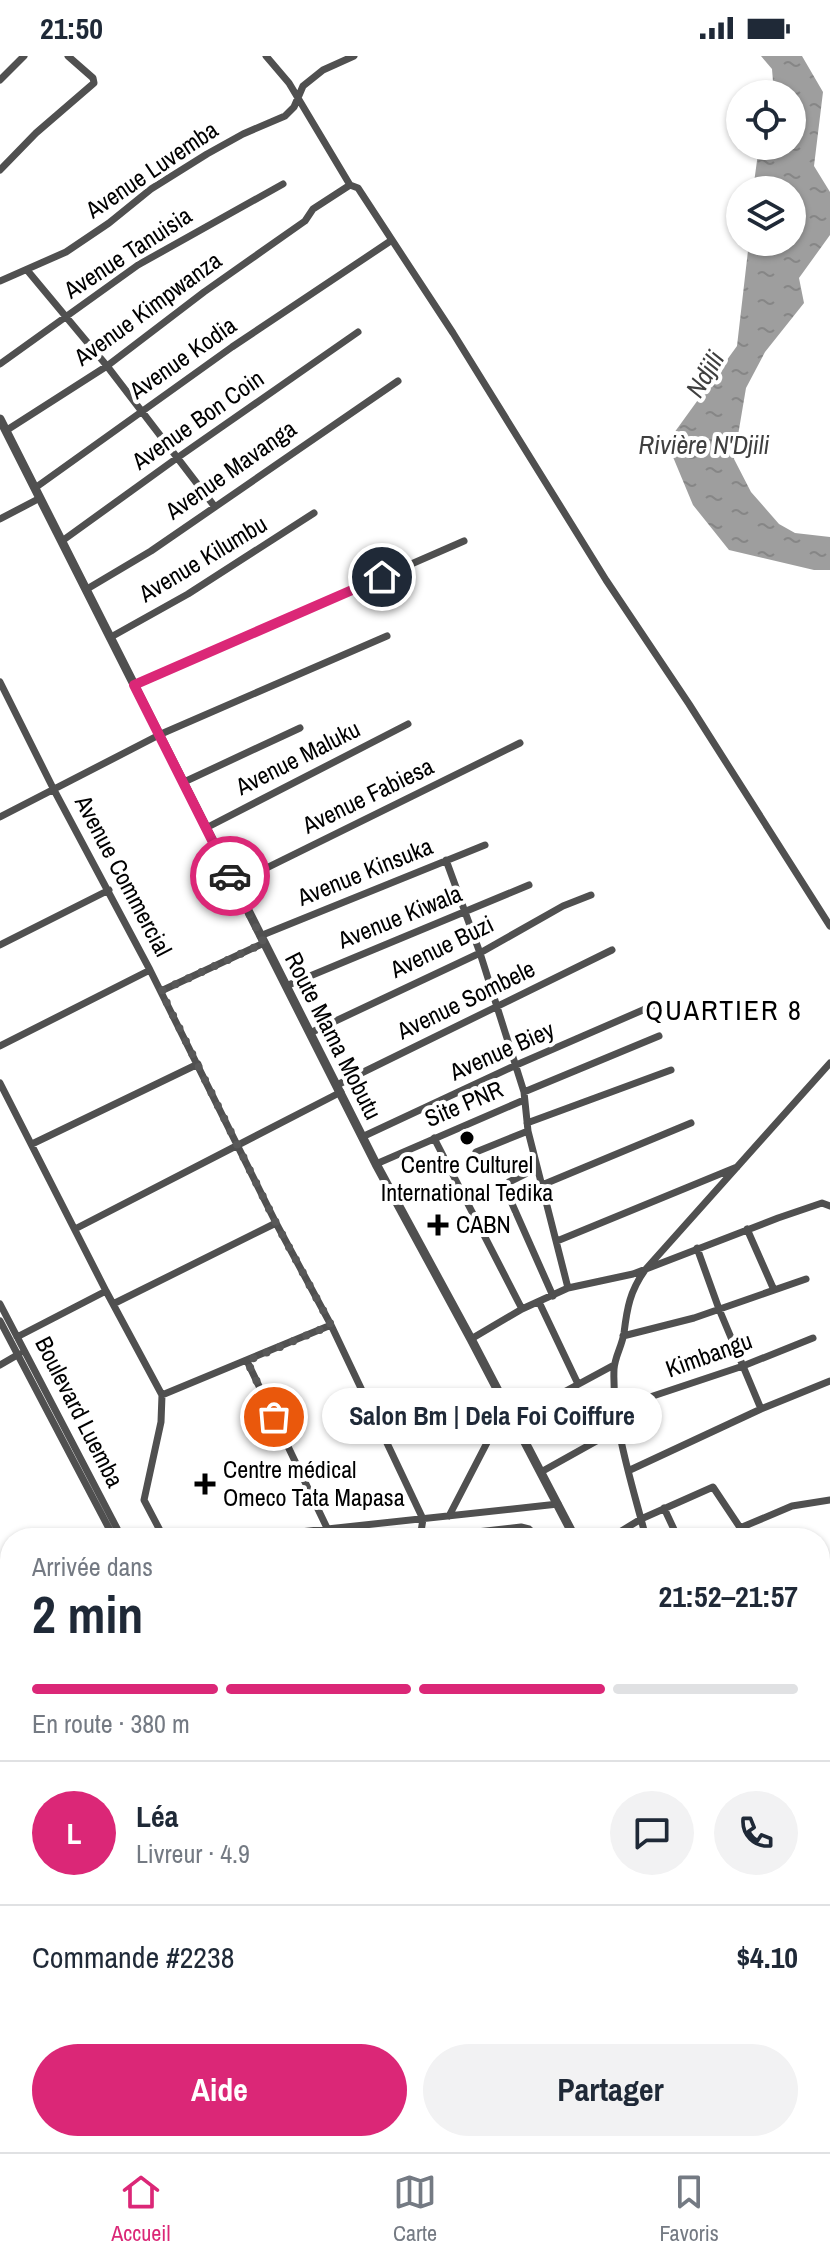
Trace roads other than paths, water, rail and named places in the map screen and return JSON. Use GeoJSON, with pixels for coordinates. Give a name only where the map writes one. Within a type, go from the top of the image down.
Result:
{"type":"FeatureCollection","features":[{"type":"Feature","properties":{"kind":"street"},"geometry":{"type":"LineString","coordinates":[[0,80],[24,56]]}},
{"type":"Feature","properties":{"kind":"street"},"geometry":{"type":"LineString","coordinates":[[0,170],[36,133],[94,83],[93,78],[68,56]]}},
{"type":"Feature","properties":{"kind":"street"},"geometry":{"type":"LineString","coordinates":[[266,56],[284,76],[350,185],[358,188],[453,333],[606,580],[830,926]]}},
{"type":"Feature","properties":{"kind":"street","name":"Avenue Luvemba"},"geometry":{"type":"LineString","coordinates":[[0,281],[66,252],[151,189],[207,154],[285,116],[294,107],[303,86],[323,70],[354,56]]}},
{"type":"Feature","properties":{"kind":"street","name":"Avenue Tanuisia"},"geometry":{"type":"LineString","coordinates":[[0,364],[138,265],[283,184]]}},
{"type":"Feature","properties":{"kind":"street","name":"Avenue Kimpwanza"},"geometry":{"type":"LineString","coordinates":[[7,430],[107,366],[310,215],[313,209],[350,185]]}},
{"type":"Feature","properties":{"kind":"street","name":"Avenue Kodia"},"geometry":{"type":"LineString","coordinates":[[35,488],[141,411],[392,240]]}},
{"type":"Feature","properties":{"kind":"street"},"geometry":{"type":"LineString","coordinates":[[27,270],[107,366],[215,507]]}},
{"type":"Feature","properties":{"kind":"street","name":"Avenue Bon Coin"},"geometry":{"type":"LineString","coordinates":[[62,541],[358,332]]}},
{"type":"Feature","properties":{"kind":"street","name":"Avenue Mavanga"},"geometry":{"type":"LineString","coordinates":[[87,589],[151,551],[398,381]]}},
{"type":"Feature","properties":{"kind":"street","name":"Route Mama Mobutu"},"geometry":{"type":"LineString","coordinates":[[0,419],[362,1137],[570,1528]]}},
{"type":"Feature","properties":{"kind":"street"},"geometry":{"type":"LineString","coordinates":[[0,519],[40,498]]}},
{"type":"Feature","properties":{"kind":"street","name":"Avenue Kilumbu"},"geometry":{"type":"LineString","coordinates":[[111,637],[188,594],[314,513]]}},
{"type":"Feature","properties":{"kind":"street"},"geometry":{"type":"LineString","coordinates":[[134,685],[464,541]]}},
{"type":"Feature","properties":{"kind":"street"},"geometry":{"type":"LineString","coordinates":[[0,817],[161,734],[387,636]]}},
{"type":"Feature","properties":{"kind":"street","name":"Avenue Commercial"},"geometry":{"type":"LineString","coordinates":[[0,682],[331,1325],[423,1519]]}},
{"type":"Feature","properties":{"kind":"street","name":"Avenue Maluku"},"geometry":{"type":"LineString","coordinates":[[206,828],[408,724]]}},
{"type":"Feature","properties":{"kind":"street"},"geometry":{"type":"LineString","coordinates":[[184,782],[300,728]]}},
{"type":"Feature","properties":{"kind":"street","name":"Avenue Fabiesa"},"geometry":{"type":"LineString","coordinates":[[234,884],[520,743]]}},
{"type":"Feature","properties":{"kind":"street","name":"Avenue Kinsuka"},"geometry":{"type":"LineString","coordinates":[[161,991],[262,940],[485,845]]}},
{"type":"Feature","properties":{"kind":"street"},"geometry":{"type":"LineString","coordinates":[[446,860],[480,953],[524,1096],[527,1127],[568,1288]]}},
{"type":"Feature","properties":{"kind":"street","name":"Avenue Kiwala"},"geometry":{"type":"LineString","coordinates":[[286,986],[529,885]]}},
{"type":"Feature","properties":{"kind":"street"},"geometry":{"type":"LineString","coordinates":[[0,945],[109,890]]}},
{"type":"Feature","properties":{"kind":"street","name":"Avenue Buzi"},"geometry":{"type":"LineString","coordinates":[[310,1033],[480,953],[563,906],[591,895]]}},
{"type":"Feature","properties":{"kind":"street","name":"Avenue Sombele"},"geometry":{"type":"LineString","coordinates":[[75,1229],[339,1089],[612,950]]}},
{"type":"Feature","properties":{"kind":"street"},"geometry":{"type":"LineString","coordinates":[[0,1046],[150,970]]}},
{"type":"Feature","properties":{"kind":"street","name":"Avenue Biey"},"geometry":{"type":"LineString","coordinates":[[362,1137],[659,1003]]}},
{"type":"Feature","properties":{"kind":"street","name":"Site PNR"},"geometry":{"type":"LineString","coordinates":[[376,1164],[659,1036]]}},
{"type":"Feature","properties":{"kind":"street"},"geometry":{"type":"LineString","coordinates":[[643,1528],[618,1429],[614,1365],[630,1296],[645,1270],[830,1063]]}},
{"type":"Feature","properties":{"kind":"street"},"geometry":{"type":"LineString","coordinates":[[32,1144],[198,1064]]}},
{"type":"Feature","properties":{"kind":"street"},"geometry":{"type":"LineString","coordinates":[[476,1152],[527,1127],[671,1070]]}},
{"type":"Feature","properties":{"kind":"street"},"geometry":{"type":"LineString","coordinates":[[0,1085],[162,1395],[161,1422],[144,1500],[159,1528]]}},
{"type":"Feature","properties":{"kind":"street"},"geometry":{"type":"LineString","coordinates":[[542,1185],[691,1123]]}},
{"type":"Feature","properties":{"kind":"street"},"geometry":{"type":"LineString","coordinates":[[434,1138],[522,1309]]}},
{"type":"Feature","properties":{"kind":"street"},"geometry":{"type":"LineString","coordinates":[[557,1241],[739,1166]]}},
{"type":"Feature","properties":{"kind":"street"},"geometry":{"type":"LineString","coordinates":[[537,1168],[509,1182],[505,1188],[553,1296]]}},
{"type":"Feature","properties":{"kind":"street"},"geometry":{"type":"LineString","coordinates":[[471,1339],[522,1309],[568,1288],[645,1270],[822,1203],[830,1206]]}},
{"type":"Feature","properties":{"kind":"street"},"geometry":{"type":"LineString","coordinates":[[113,1304],[276,1223]]}},
{"type":"Feature","properties":{"kind":"street"},"geometry":{"type":"LineString","coordinates":[[747,1229],[774,1290]]}},
{"type":"Feature","properties":{"kind":"street"},"geometry":{"type":"LineString","coordinates":[[697,1248],[761,1409]]}},
{"type":"Feature","properties":{"kind":"street"},"geometry":{"type":"LineString","coordinates":[[623,1336],[719,1309],[806,1279]]}},
{"type":"Feature","properties":{"kind":"street"},"geometry":{"type":"LineString","coordinates":[[17,1337],[106,1291]]}},
{"type":"Feature","properties":{"kind":"street"},"geometry":{"type":"LineString","coordinates":[[539,1302],[578,1384]]}},
{"type":"Feature","properties":{"kind":"street","name":"Boulevard Luemba"},"geometry":{"type":"LineString","coordinates":[[0,1304],[109,1528]]}},
{"type":"Feature","properties":{"kind":"street","name":"Boulevard Luemba"},"geometry":{"type":"LineString","coordinates":[[0,1321],[21,1352],[117,1528]]}},
{"type":"Feature","properties":{"kind":"street"},"geometry":{"type":"LineString","coordinates":[[162,1395],[331,1325]]}},
{"type":"Feature","properties":{"kind":"street","name":"Kimbangu"},"geometry":{"type":"LineString","coordinates":[[617,1408],[743,1366],[813,1338]]}},
{"type":"Feature","properties":{"kind":"street"},"geometry":{"type":"LineString","coordinates":[[0,1365],[21,1352]]}},
{"type":"Feature","properties":{"kind":"street"},"geometry":{"type":"LineString","coordinates":[[247,1361],[327,1528]]}},
{"type":"Feature","properties":{"kind":"street"},"geometry":{"type":"LineString","coordinates":[[514,1419],[614,1365]]}},
{"type":"Feature","properties":{"kind":"street"},"geometry":{"type":"LineString","coordinates":[[630,1470],[761,1409],[830,1381]]}},
{"type":"Feature","properties":{"kind":"street"},"geometry":{"type":"LineString","coordinates":[[449,1516],[506,1406]]}},
{"type":"Feature","properties":{"kind":"street"},"geometry":{"type":"LineString","coordinates":[[541,1472],[618,1429]]}},
{"type":"Feature","properties":{"kind":"street"},"geometry":{"type":"LineString","coordinates":[[626,1528],[713,1487],[740,1528],[792,1506],[830,1500]]}},
{"type":"Feature","properties":{"kind":"street"},"geometry":{"type":"LineString","coordinates":[[345,1528],[558,1504]]}},
{"type":"Feature","properties":{"kind":"street"},"geometry":{"type":"LineString","coordinates":[[664,1508],[673,1528]]}},
{"type":"Feature","properties":{"kind":"street"},"geometry":{"type":"LineString","coordinates":[[422,1528],[423,1519]]}},
{"type":"Feature","properties":{"kind":"street"},"geometry":{"type":"LineString","coordinates":[[422,2152],[429,2152]]}},
{"type":"Feature","properties":{"kind":"water","name":"Rivière N'Djili"},"geometry":{"type":"Polygon","coordinates":[[[761,56],[802,56],[823,92],[814,166],[830,192],[830,235],[799,278],[804,303],[765,352],[746,388],[734,459],[751,492],[779,524],[795,533],[830,537],[830,570],[814,570],[729,550],[693,505],[673,457],[674,433],[737,346],[747,256],[806,256],[806,176],[755,176],[757,160],[806,160],[806,80],[773,80],[772,69],[761,56]]]}},
{"type":"Feature","properties":{"kind":"place","name":"Centre Culturel International Tedika"},"geometry":{"type":"Point","coordinates":[467,1138]}},
{"type":"Feature","properties":{"kind":"place","name":"CABN"},"geometry":{"type":"Point","coordinates":[438,1225]}},
{"type":"Feature","properties":{"kind":"place","name":"Salon Bm | Dela Foi Coiffure"},"geometry":{"type":"Point","coordinates":[274,1417]}},
{"type":"Feature","properties":{"kind":"place","name":"Centre médical Omeco Tata Mapasa"},"geometry":{"type":"Point","coordinates":[205,1484]}},
{"type":"Feature","properties":{"kind":"district","name":"QUARTIER 8"},"geometry":{"type":"Point","coordinates":[724,1010]}},
{"type":"Feature","properties":{"kind":"water label","name":"Ndjili"},"geometry":{"type":"Point","coordinates":[705,374]}}]}
